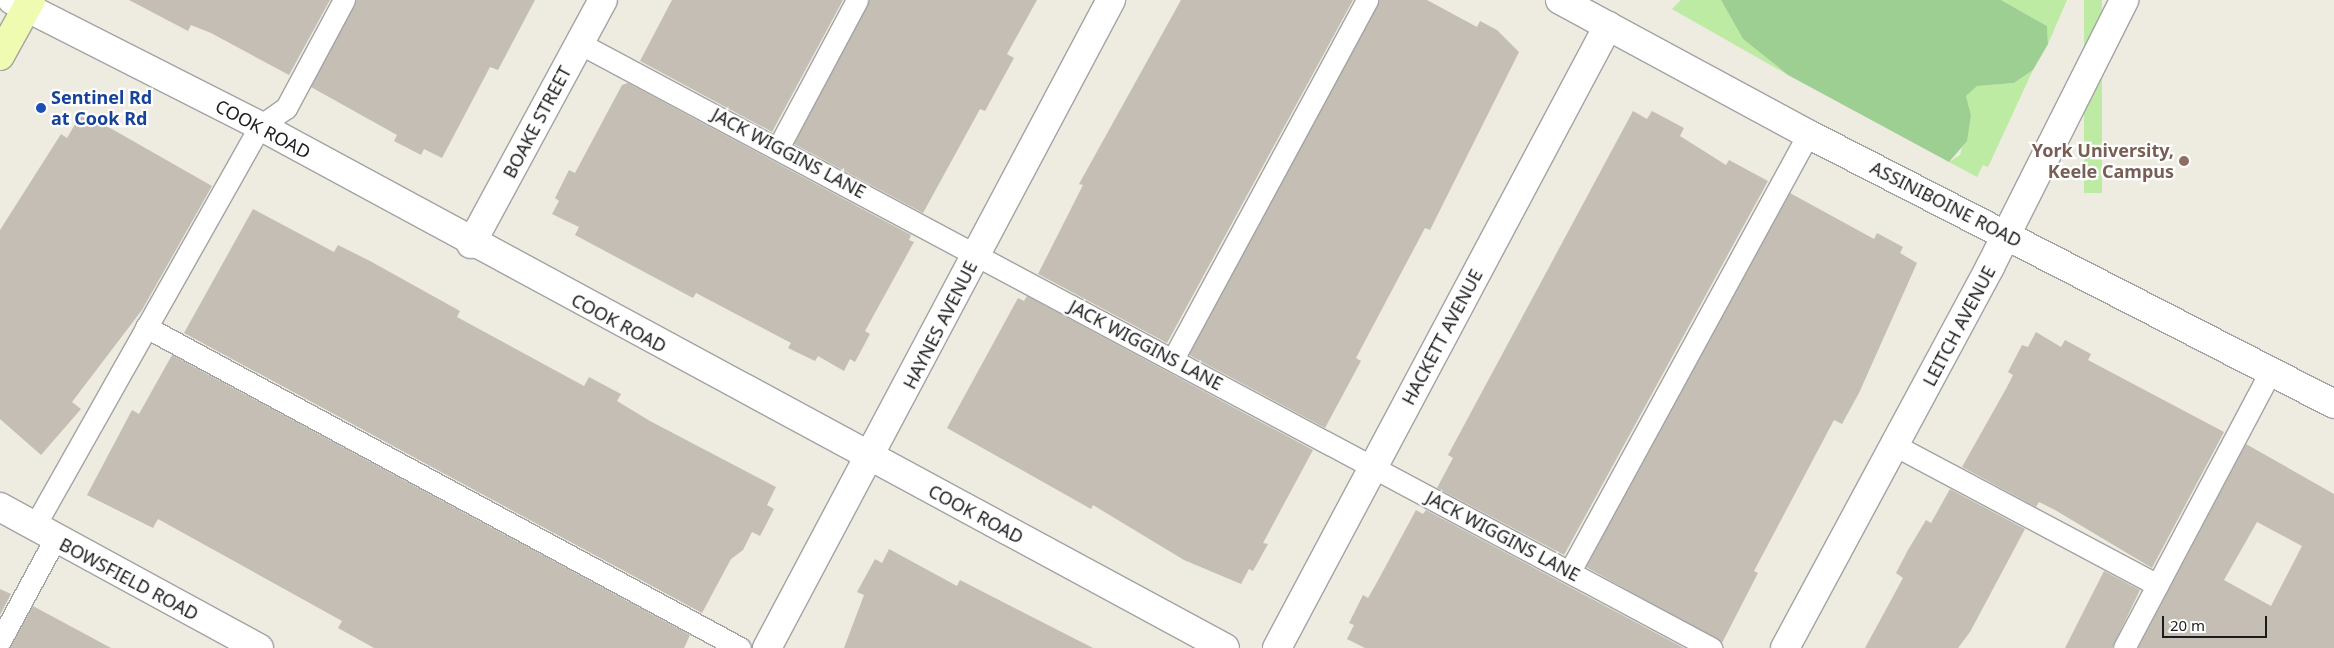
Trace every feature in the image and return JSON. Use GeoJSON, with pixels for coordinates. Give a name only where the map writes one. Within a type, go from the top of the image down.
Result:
{"type":"FeatureCollection","features":[{"type":"Feature","properties":{"kind":"street","name":"BOAKE STREET"},"geometry":{"type":"LineString","coordinates":[[471,244],[603,0]]}},
{"type":"Feature","properties":{"kind":"street","name":"HAYNES AVENUE"},"geometry":{"type":"LineString","coordinates":[[767,648],[870,458],[1111,0]]}},
{"type":"Feature","properties":{"kind":"street","name":"ASSINIBOINE ROAD"},"geometry":{"type":"LineString","coordinates":[[1560,0],[1808,134],[2334,404]]}},
{"type":"Feature","properties":{"kind":"street","name":"LEITCH AVENUE"},"geometry":{"type":"LineString","coordinates":[[1786,648],[1896,446],[2124,0]]}},
{"type":"Feature","properties":{"kind":"street","name":"COOK ROAD"},"geometry":{"type":"LineString","coordinates":[[23,2],[260,126],[471,244],[1225,648]]}},
{"type":"Feature","properties":{"kind":"street"},"geometry":{"type":"LineString","coordinates":[[0,56],[23,2]]}},
{"type":"Feature","properties":{"kind":"street","name":"HACKETT AVENUE"},"geometry":{"type":"LineString","coordinates":[[1277,648],[1371,467],[1608,26]]}},
{"type":"Feature","properties":{"kind":"street","name":"BOWSFIELD ROAD"},"geometry":{"type":"LineString","coordinates":[[0,508],[255,647]]}},
{"type":"Feature","properties":{"kind":"lane"},"geometry":{"type":"LineString","coordinates":[[0,641],[44,533],[146,327],[260,126],[286,108],[344,0]]}},
{"type":"Feature","properties":{"kind":"lane"},"geometry":{"type":"LineString","coordinates":[[778,148],[857,0]]}},
{"type":"Feature","properties":{"kind":"lane"},"geometry":{"type":"LineString","coordinates":[[1173,360],[1368,0]]}},
{"type":"Feature","properties":{"kind":"lane","name":"JACK WIGGINS LANE"},"geometry":{"type":"LineString","coordinates":[[579,43],[977,254],[1711,648]]}},
{"type":"Feature","properties":{"kind":"lane"},"geometry":{"type":"LineString","coordinates":[[1570,571],[1808,134]]}},
{"type":"Feature","properties":{"kind":"lane"},"geometry":{"type":"LineString","coordinates":[[146,327],[740,648]]}},
{"type":"Feature","properties":{"kind":"lane"},"geometry":{"type":"LineString","coordinates":[[2124,648],[2271,370]]}},
{"type":"Feature","properties":{"kind":"lane"},"geometry":{"type":"LineString","coordinates":[[1896,446],[2156,585]]}},
{"type":"Feature","properties":{"kind":"green space"},"geometry":{"type":"Polygon","coordinates":[[[1681,0],[1721,0],[1743,39],[1788,75],[1672,9],[1681,0]]]}},
{"type":"Feature","properties":{"kind":"green space"},"geometry":{"type":"Polygon","coordinates":[[[1721,0],[2001,0],[2047,26],[2048,44],[2033,70],[2014,83],[1977,86],[1966,96],[1971,115],[1967,141],[1949,162],[1788,75],[1743,39],[1721,0]]]}},
{"type":"Feature","properties":{"kind":"green space"},"geometry":{"type":"Polygon","coordinates":[[[2001,0],[2067,0],[2048,44],[2047,26],[2001,0]]]}},
{"type":"Feature","properties":{"kind":"green space"},"geometry":{"type":"Polygon","coordinates":[[[2084,0],[2102,0],[2102,193],[2084,193],[2084,0]]]}},
{"type":"Feature","properties":{"kind":"green space"},"geometry":{"type":"Polygon","coordinates":[[[2033,70],[1988,167],[1983,165],[1977,177],[1949,162],[1960,155],[1971,115],[1966,96],[1976,86],[2014,83],[2033,70]]]}},
{"type":"Feature","properties":{"kind":"building"},"geometry":{"type":"Polygon","coordinates":[[[129,0],[330,0],[289,75],[211,33],[191,25],[188,31],[129,0]]]}},
{"type":"Feature","properties":{"kind":"building"},"geometry":{"type":"Polygon","coordinates":[[[356,0],[535,0],[498,70],[490,67],[442,158],[424,149],[421,155],[394,141],[397,135],[311,87],[356,0]]]}},
{"type":"Feature","properties":{"kind":"building"},"geometry":{"type":"Polygon","coordinates":[[[672,0],[843,0],[772,132],[640,61],[672,0]]]}},
{"type":"Feature","properties":{"kind":"building"},"geometry":{"type":"Polygon","coordinates":[[[869,0],[1037,0],[1007,54],[1014,58],[985,111],[980,109],[923,213],[794,144],[869,0]]]}},
{"type":"Feature","properties":{"kind":"building"},"geometry":{"type":"Polygon","coordinates":[[[1181,0],[1353,0],[1167,343],[1038,274],[1083,185],[1079,184],[1181,0]]]}},
{"type":"Feature","properties":{"kind":"building"},"geometry":{"type":"Polygon","coordinates":[[[1379,0],[1427,0],[1477,27],[1480,21],[1497,30],[1519,52],[1430,230],[1425,228],[1356,358],[1361,361],[1325,428],[1189,355],[1379,0]]]}},
{"type":"Feature","properties":{"kind":"building"},"geometry":{"type":"Polygon","coordinates":[[[628,83],[911,235],[909,240],[914,242],[865,331],[870,334],[855,362],[850,359],[844,371],[818,356],[815,361],[788,348],[791,343],[696,293],[693,298],[575,235],[579,227],[552,214],[559,201],[555,198],[569,170],[575,173],[622,85],[628,83]]]}},
{"type":"Feature","properties":{"kind":"building"},"geometry":{"type":"Polygon","coordinates":[[[1633,111],[1647,119],[1652,111],[1684,128],[1680,136],[1726,165],[1729,160],[1768,181],[1564,555],[1437,488],[1453,458],[1448,455],[1633,111]]]}},
{"type":"Feature","properties":{"kind":"building"},"geometry":{"type":"Polygon","coordinates":[[[82,112],[212,186],[142,310],[72,402],[81,409],[41,455],[0,419],[0,230],[61,134],[67,138],[82,112]]]}},
{"type":"Feature","properties":{"kind":"building"},"geometry":{"type":"Polygon","coordinates":[[[1790,193],[1874,239],[1877,233],[1903,247],[1900,253],[1917,263],[1859,393],[1842,424],[1834,420],[1754,571],[1758,573],[1722,643],[1586,567],[1790,193]]]}},
{"type":"Feature","properties":{"kind":"building"},"geometry":{"type":"Polygon","coordinates":[[[253,209],[334,252],[338,245],[370,261],[460,311],[457,317],[584,386],[589,377],[621,394],[617,401],[650,421],[776,487],[767,505],[774,509],[760,536],[752,532],[743,550],[731,559],[702,613],[184,333],[253,209]]]}},
{"type":"Feature","properties":{"kind":"building"},"geometry":{"type":"Polygon","coordinates":[[[1027,296],[1313,450],[1263,543],[1268,544],[1253,571],[1249,569],[1241,584],[1184,560],[1093,505],[1091,509],[947,428],[1018,298],[1024,301],[1027,296]]]}},
{"type":"Feature","properties":{"kind":"building"},"geometry":{"type":"Polygon","coordinates":[[[2036,332],[2061,347],[2065,340],[2091,354],[2088,360],[2224,432],[2152,568],[2055,510],[2039,502],[2036,507],[1962,467],[2013,375],[2008,372],[2022,345],[2028,347],[2036,332]]]}},
{"type":"Feature","properties":{"kind":"building"},"geometry":{"type":"Polygon","coordinates":[[[172,355],[690,635],[684,648],[374,648],[338,628],[342,621],[158,519],[153,528],[87,495],[132,410],[139,414],[172,355]]]}},
{"type":"Feature","properties":{"kind":"building"},"geometry":{"type":"Polygon","coordinates":[[[2246,444],[2334,494],[2334,648],[2138,648],[2246,444]],[[2257,522],[2224,580],[2271,606],[2302,546],[2257,522]]]}},
{"type":"Feature","properties":{"kind":"building"},"geometry":{"type":"Polygon","coordinates":[[[1950,489],[2025,529],[1970,632],[1958,648],[1865,648],[1903,578],[1896,573],[1908,550],[1926,520],[1931,523],[1950,489]]]}},
{"type":"Feature","properties":{"kind":"building"},"geometry":{"type":"Polygon","coordinates":[[[1416,510],[1423,514],[1426,510],[1684,648],[1365,648],[1347,639],[1354,625],[1349,623],[1363,595],[1368,598],[1416,510]]]}},
{"type":"Feature","properties":{"kind":"building"},"geometry":{"type":"Polygon","coordinates":[[[889,549],[957,586],[960,580],[1093,648],[844,648],[864,595],[857,592],[875,559],[882,563],[889,549]]]}},
{"type":"Feature","properties":{"kind":"building"},"geometry":{"type":"Polygon","coordinates":[[[2104,571],[2140,590],[2112,648],[2065,648],[2104,571]]]}},
{"type":"Feature","properties":{"kind":"building"},"geometry":{"type":"Polygon","coordinates":[[[0,589],[11,594],[0,615],[0,589]]]}},
{"type":"Feature","properties":{"kind":"building"},"geometry":{"type":"Polygon","coordinates":[[[33,606],[111,648],[10,648],[33,606]]]}},
{"type":"Feature","properties":{"kind":"place","name":"Sentinel Rd at Cook Rd"},"geometry":{"type":"Point","coordinates":[41,108]}},
{"type":"Feature","properties":{"kind":"place","name":"York University, Keele Campus"},"geometry":{"type":"Point","coordinates":[2184,161]}}]}
